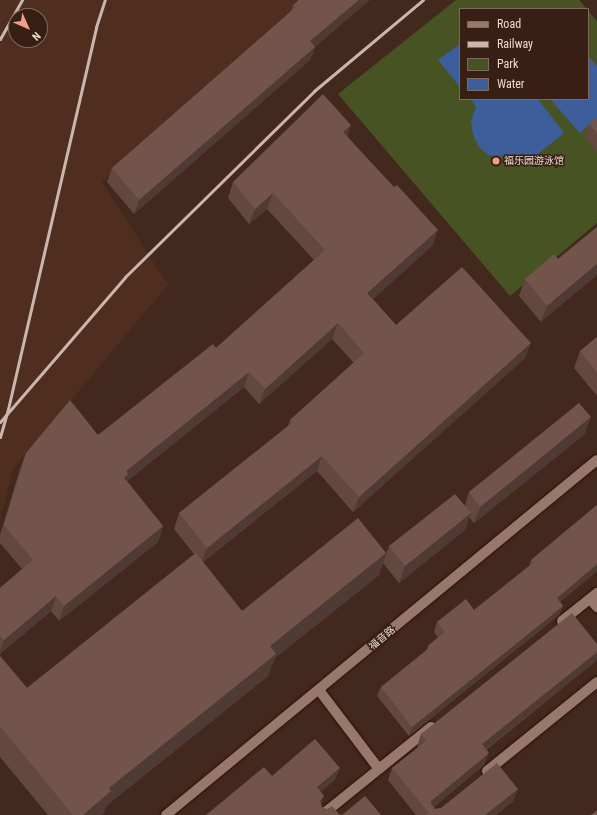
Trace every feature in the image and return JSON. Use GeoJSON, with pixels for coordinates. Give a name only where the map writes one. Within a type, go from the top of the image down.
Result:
{"type":"FeatureCollection","features":[{"type":"Feature","properties":{"kind":"street","name":"福音路"},"geometry":{"type":"LineString","coordinates":[[166,815],[597,460]]}},
{"type":"Feature","properties":{"kind":"street"},"geometry":{"type":"LineString","coordinates":[[553,629],[594,596],[597,608]]}},
{"type":"Feature","properties":{"kind":"street"},"geometry":{"type":"LineString","coordinates":[[482,776],[597,682]]}},
{"type":"Feature","properties":{"kind":"street"},"geometry":{"type":"LineString","coordinates":[[319,690],[379,769]]}},
{"type":"Feature","properties":{"kind":"street"},"geometry":{"type":"LineString","coordinates":[[322,815],[441,719]]}},
{"type":"Feature","properties":{"kind":"shaded area"},"geometry":{"type":"Polygon","coordinates":[[[0,0],[309,0],[102,182],[168,285],[13,469],[0,519],[0,0]]]}},
{"type":"Feature","properties":{"kind":"green space","name":"福乐园游泳馆"},"geometry":{"type":"Polygon","coordinates":[[[456,0],[579,0],[586,8],[459,8],[459,100],[589,100],[589,12],[597,21],[597,223],[510,296],[338,94],[456,0]]]}},
{"type":"Feature","properties":{"kind":"water"},"geometry":{"type":"Polygon","coordinates":[[[459,45],[459,86],[438,60],[459,45]]]}},
{"type":"Feature","properties":{"kind":"water"},"geometry":{"type":"Polygon","coordinates":[[[589,57],[597,66],[597,118],[580,133],[551,100],[589,100],[589,57]]]}},
{"type":"Feature","properties":{"kind":"water"},"geometry":{"type":"Polygon","coordinates":[[[471,100],[539,100],[564,133],[524,165],[515,154],[501,157],[488,155],[479,147],[473,135],[471,121],[476,107],[471,100]]]}},
{"type":"Feature","properties":{"kind":"building"},"geometry":{"type":"Polygon","coordinates":[[[299,0],[359,0],[310,41],[315,47],[139,200],[112,168],[296,7],[293,5],[299,0]]]}},
{"type":"Feature","properties":{"kind":"building"},"geometry":{"type":"Polygon","coordinates":[[[323,94],[351,125],[343,132],[394,187],[397,185],[438,230],[367,293],[396,325],[462,267],[531,343],[359,497],[322,456],[207,548],[179,513],[293,422],[290,420],[364,353],[338,323],[265,389],[249,372],[126,471],[128,474],[124,478],[163,526],[64,606],[56,596],[4,640],[0,635],[0,588],[33,560],[4,525],[26,453],[70,400],[98,435],[213,344],[216,348],[325,250],[273,193],[255,209],[233,182],[323,94]]]}},
{"type":"Feature","properties":{"kind":"building"},"geometry":{"type":"Polygon","coordinates":[[[597,117],[597,133],[589,124],[597,117]]]}},
{"type":"Feature","properties":{"kind":"building"},"geometry":{"type":"Polygon","coordinates":[[[597,227],[597,264],[547,306],[525,279],[554,254],[558,259],[597,227]]]}},
{"type":"Feature","properties":{"kind":"building"},"geometry":{"type":"Polygon","coordinates":[[[597,337],[597,372],[580,351],[597,337]]]}},
{"type":"Feature","properties":{"kind":"building"},"geometry":{"type":"Polygon","coordinates":[[[579,403],[591,417],[480,507],[469,492],[579,403]]]}},
{"type":"Feature","properties":{"kind":"building"},"geometry":{"type":"Polygon","coordinates":[[[455,494],[471,513],[405,566],[389,546],[455,494]]]}},
{"type":"Feature","properties":{"kind":"building"},"geometry":{"type":"Polygon","coordinates":[[[597,505],[597,564],[557,598],[563,606],[412,727],[381,687],[429,648],[428,646],[445,632],[437,622],[466,599],[474,610],[533,563],[531,560],[597,505]]]}},
{"type":"Feature","properties":{"kind":"building"},"geometry":{"type":"Polygon","coordinates":[[[358,518],[386,553],[270,646],[276,654],[109,788],[111,791],[83,815],[73,815],[0,726],[0,656],[27,688],[196,553],[242,611],[358,518]]]}},
{"type":"Feature","properties":{"kind":"building"},"geometry":{"type":"Polygon","coordinates":[[[572,613],[597,644],[597,652],[482,744],[489,753],[431,801],[431,804],[435,809],[441,808],[497,763],[518,789],[485,815],[426,815],[429,813],[392,768],[426,741],[421,734],[572,613]]]}},
{"type":"Feature","properties":{"kind":"building"},"geometry":{"type":"Polygon","coordinates":[[[315,739],[340,768],[317,787],[324,796],[320,801],[322,807],[327,809],[332,806],[340,815],[206,815],[264,767],[272,776],[315,739]]]}},
{"type":"Feature","properties":{"kind":"building"},"geometry":{"type":"Polygon","coordinates":[[[365,796],[381,815],[342,815],[365,796]]]}},
{"type":"Feature","properties":{"kind":"building"},"geometry":{"type":"Polygon","coordinates":[[[597,810],[597,815],[591,815],[597,810]]]}},
{"type":"Feature","properties":{"kind":"railway"},"geometry":{"type":"LineString","coordinates":[[0,39],[22,0]]}},
{"type":"Feature","properties":{"kind":"railway"},"geometry":{"type":"LineString","coordinates":[[0,437],[8,409],[96,27],[105,0]]}},
{"type":"Feature","properties":{"kind":"railway"},"geometry":{"type":"LineString","coordinates":[[0,422],[125,277],[314,91],[423,0]]}},
{"type":"Feature","properties":{"kind":"place","name":"福乐园游泳馆"},"geometry":{"type":"Point","coordinates":[496,161]}}]}
